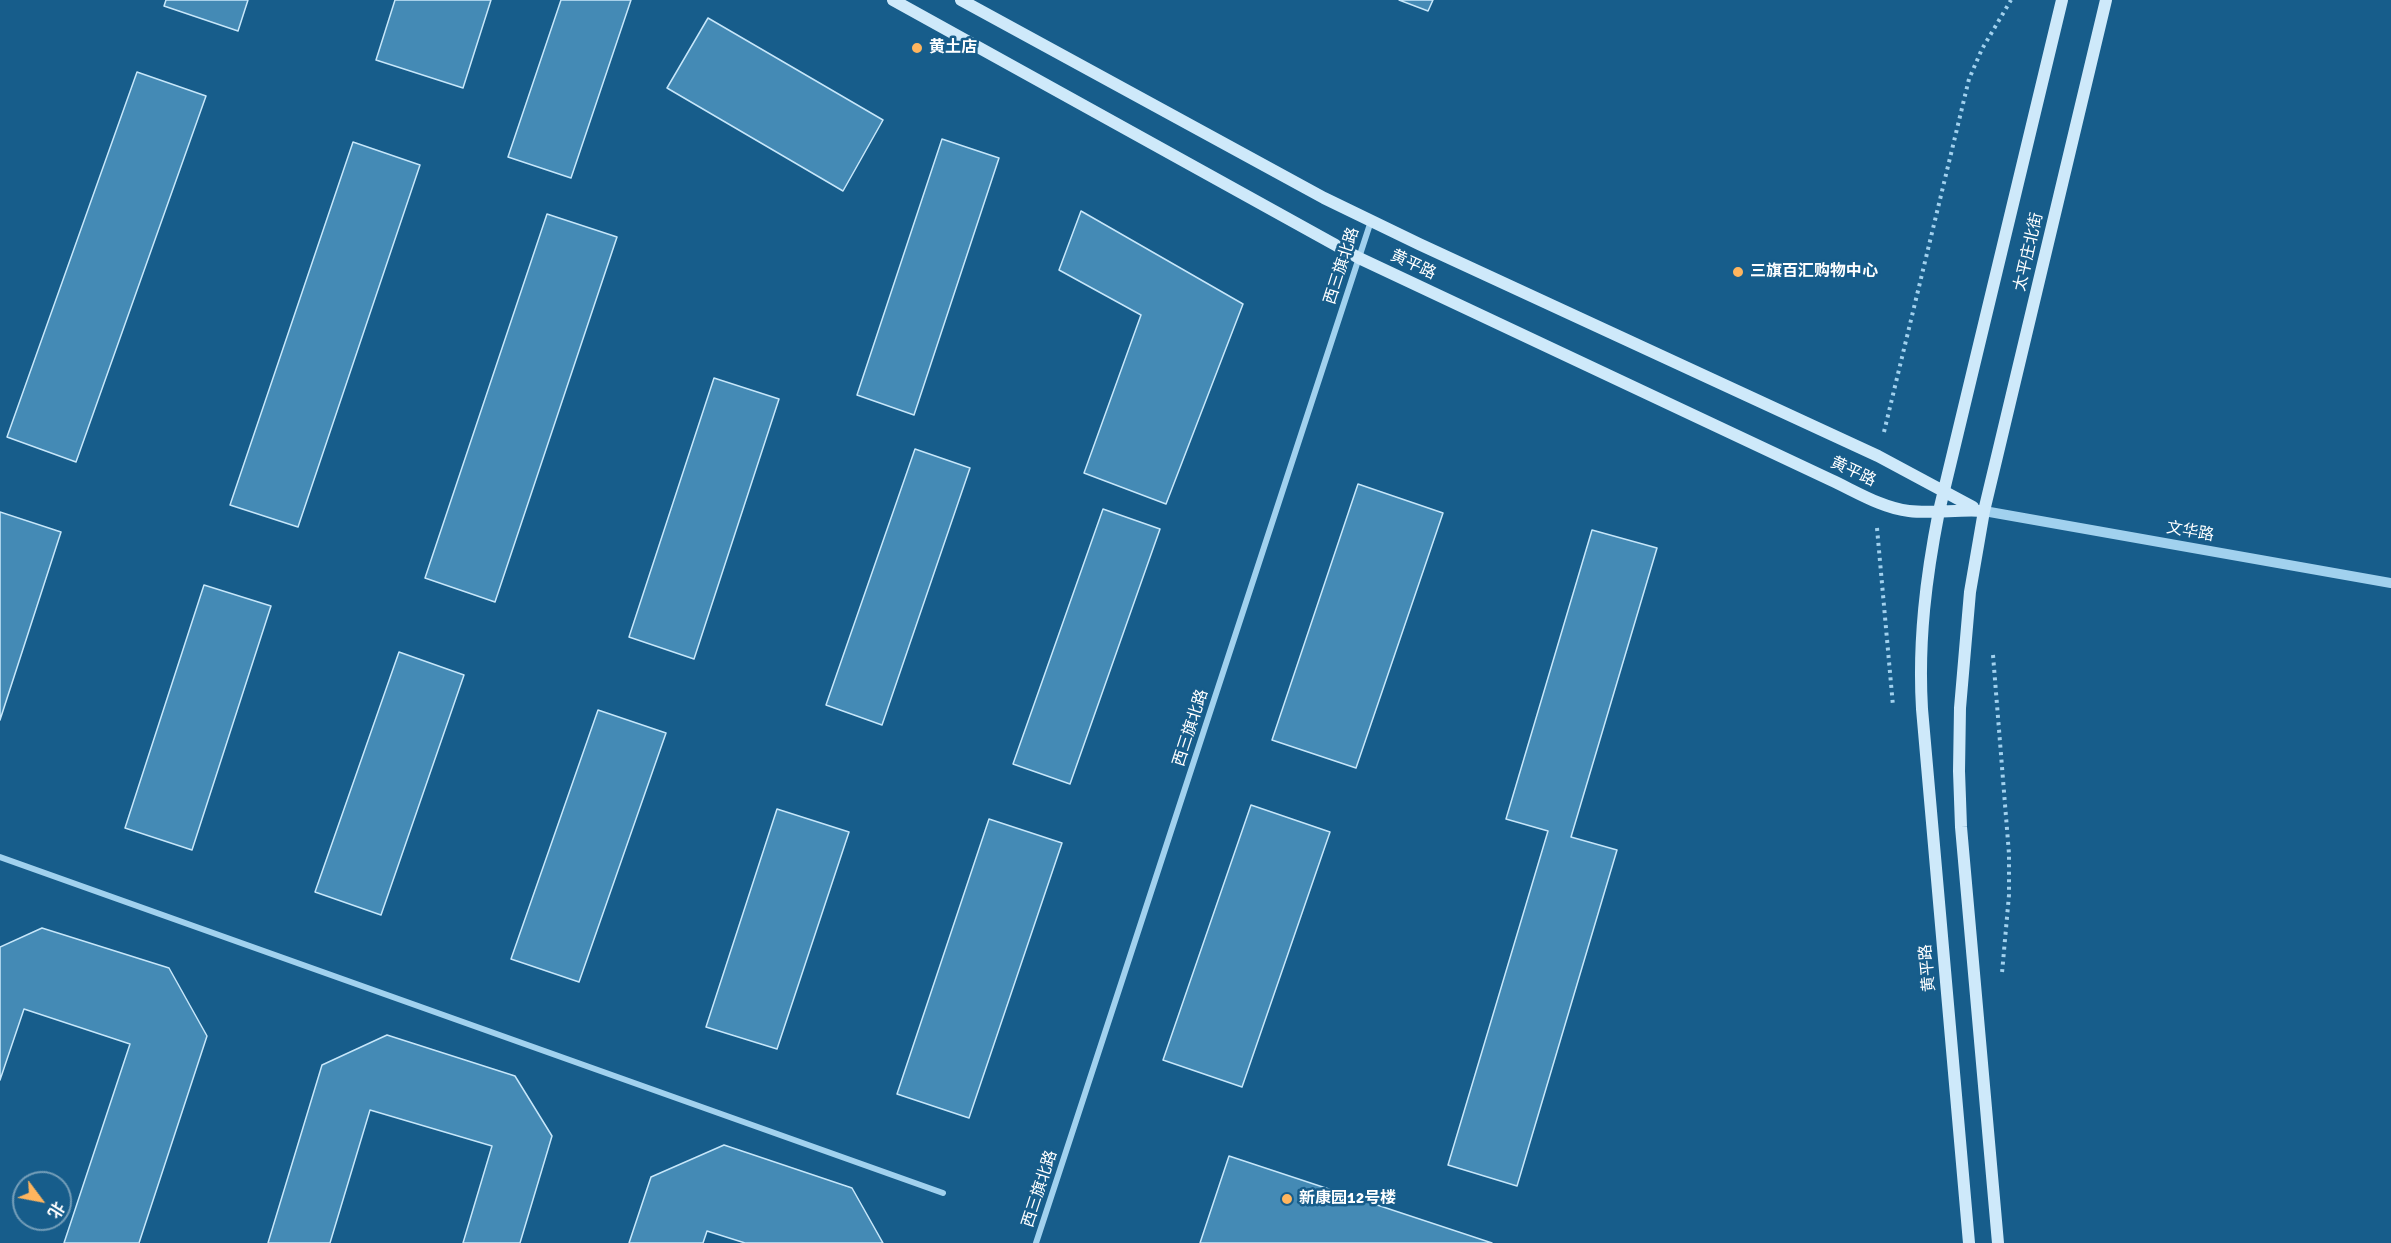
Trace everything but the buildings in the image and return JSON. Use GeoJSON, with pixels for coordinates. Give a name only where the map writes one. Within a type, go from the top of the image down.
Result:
{"type":"FeatureCollection","features":[{"type":"Feature","properties":{"kind":"main road","name":"黄平路"},"geometry":{"type":"LineString","coordinates":[[893,0],[1359,258],[1886,505],[1909,511],[1984,511]]}},
{"type":"Feature","properties":{"kind":"main road","name":"黄平路"},"geometry":{"type":"LineString","coordinates":[[961,0],[1324,198],[1878,456],[1984,511]]}},
{"type":"Feature","properties":{"kind":"main road","name":"太平庄北街"},"geometry":{"type":"LineString","coordinates":[[1944,492],[2062,0]]}},
{"type":"Feature","properties":{"kind":"main road","name":"太平庄北街"},"geometry":{"type":"LineString","coordinates":[[1984,511],[2106,0]]}},
{"type":"Feature","properties":{"kind":"main road","name":"黄平路"},"geometry":{"type":"LineString","coordinates":[[1944,492],[1925,585],[1920,668],[1969,1243]]}},
{"type":"Feature","properties":{"kind":"main road"},"geometry":{"type":"LineString","coordinates":[[1984,511],[1967,616],[1960,708],[1959,771],[1998,1243]]}},
{"type":"Feature","properties":{"kind":"street","name":"西三旗北路"},"geometry":{"type":"LineString","coordinates":[[1036,1243],[1371,220]]}},
{"type":"Feature","properties":{"kind":"street","name":"文华路"},"geometry":{"type":"LineString","coordinates":[[1984,511],[2391,583]]}},
{"type":"Feature","properties":{"kind":"street"},"geometry":{"type":"LineString","coordinates":[[0,857],[944,1193]]}},
{"type":"Feature","properties":{"kind":"path"},"geometry":{"type":"LineString","coordinates":[[1902,358],[1969,79],[1982,49],[2011,0]]}},
{"type":"Feature","properties":{"kind":"path"},"geometry":{"type":"LineString","coordinates":[[1993,645],[2009,854],[2009,895],[2002,974]]}},
{"type":"Feature","properties":{"kind":"place","name":"黄土店"},"geometry":{"type":"Point","coordinates":[917,48]}},
{"type":"Feature","properties":{"kind":"place","name":"三旗百汇购物中心"},"geometry":{"type":"Point","coordinates":[1738,272]}},
{"type":"Feature","properties":{"kind":"place","name":"新康园12号楼"},"geometry":{"type":"Point","coordinates":[1287,1199]}}]}
